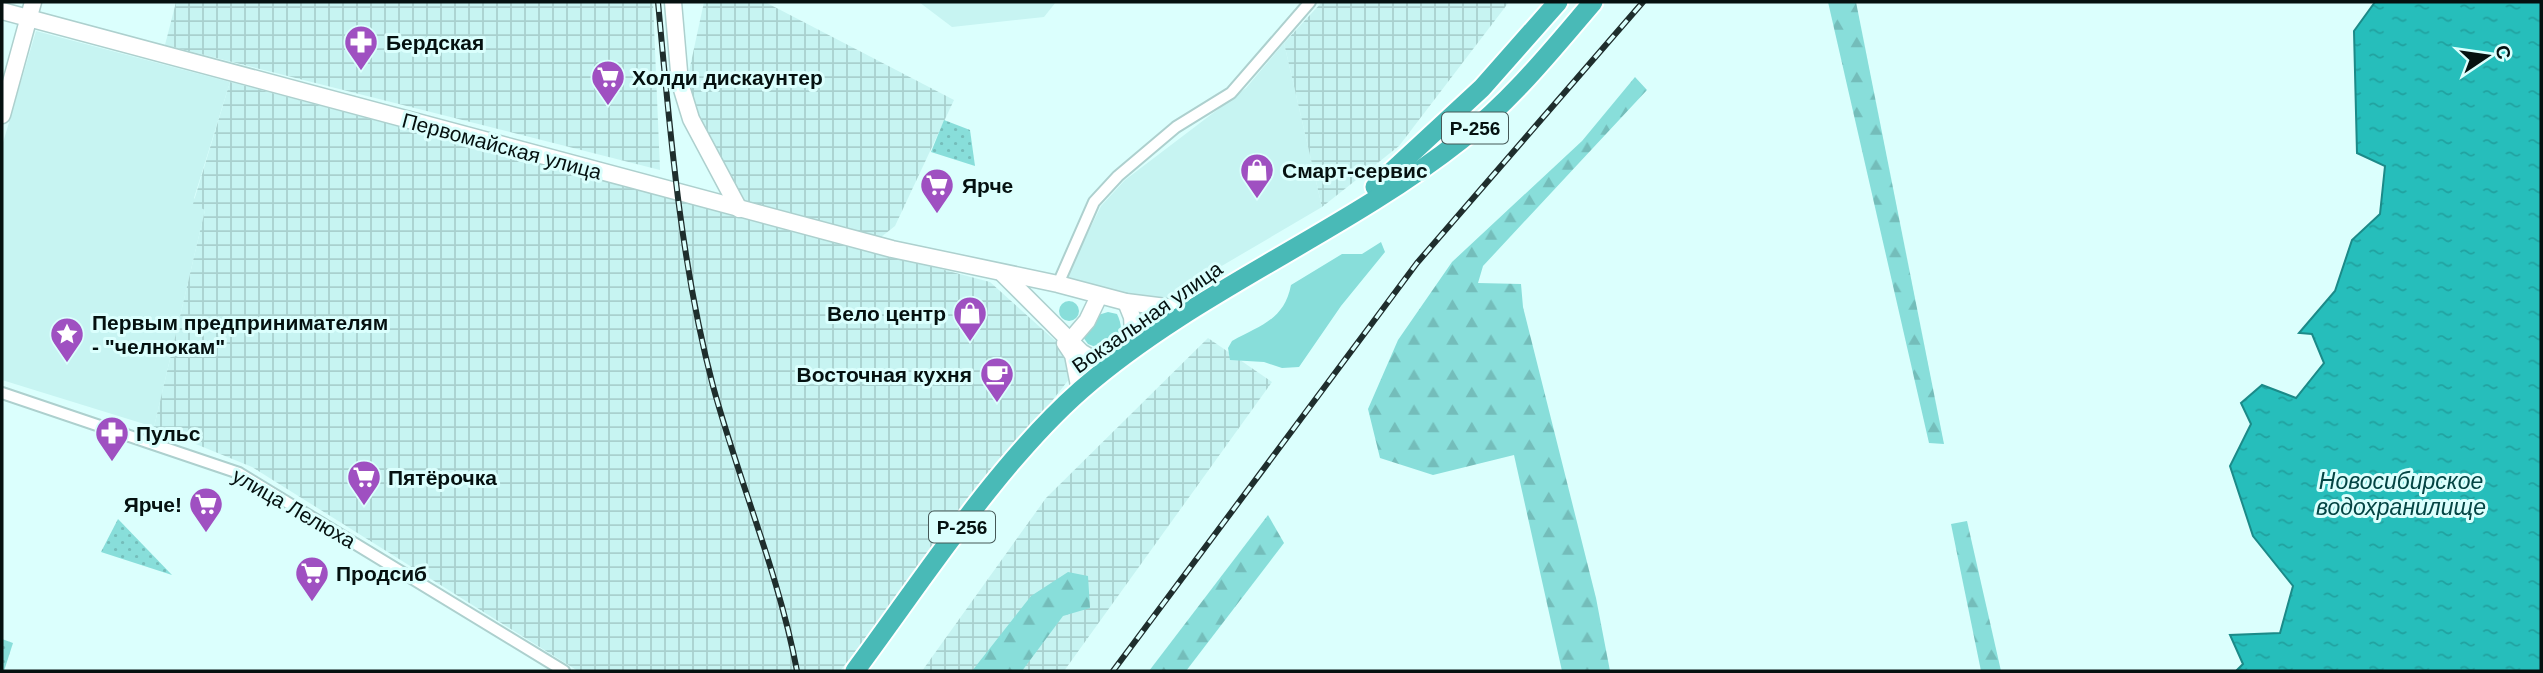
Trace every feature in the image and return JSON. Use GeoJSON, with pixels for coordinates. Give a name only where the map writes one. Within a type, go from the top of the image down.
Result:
{"type":"FeatureCollection","features":[{"type":"Feature","properties":{"kind":"highway","name":"Р-256"},"geometry":{"type":"LineString","coordinates":[[1333,225],[1482,88],[1558,2]]}},
{"type":"Feature","properties":{"kind":"highway","name":"Р-256"},"geometry":{"type":"LineString","coordinates":[[1333,225],[1420,170],[1462,139],[1510,96],[1593,2]]}},
{"type":"Feature","properties":{"kind":"highway","name":"Вокзальная улица"},"geometry":{"type":"LineString","coordinates":[[855,671],[1005,472],[1080,391],[1134,348],[1190,310],[1333,225]]}},
{"type":"Feature","properties":{"kind":"main road"},"geometry":{"type":"LineString","coordinates":[[2,115],[33,2]]}},
{"type":"Feature","properties":{"kind":"main road"},"geometry":{"type":"LineString","coordinates":[[673,2],[680,83],[691,119],[739,209]]}},
{"type":"Feature","properties":{"kind":"main road","name":"Первомайская улица"},"geometry":{"type":"LineString","coordinates":[[2,11],[892,249],[1058,284],[1126,302],[1190,310]]}},
{"type":"Feature","properties":{"kind":"main road"},"geometry":{"type":"LineString","coordinates":[[1003,274],[1069,342],[1096,361],[1113,365]]}},
{"type":"Feature","properties":{"kind":"main road"},"geometry":{"type":"LineString","coordinates":[[1069,342],[1087,321],[1099,296]]}},
{"type":"Feature","properties":{"kind":"main road"},"geometry":{"type":"LineString","coordinates":[[1126,302],[1132,317],[1134,348]]}},
{"type":"Feature","properties":{"kind":"main road"},"geometry":{"type":"LineString","coordinates":[[1047,318],[1073,355],[1080,391]]}},
{"type":"Feature","properties":{"kind":"street"},"geometry":{"type":"LineString","coordinates":[[1058,284],[1094,202],[1118,176],[1176,127],[1231,93],[1310,2]]}},
{"type":"Feature","properties":{"kind":"street","name":"улица Лелюха"},"geometry":{"type":"LineString","coordinates":[[2,393],[239,472],[564,671]]}},
{"type":"Feature","properties":{"kind":"shaded area"},"geometry":{"type":"Polygon","coordinates":[[[176,2],[653,2],[660,170],[165,45],[176,2]]]}},
{"type":"Feature","properties":{"kind":"shaded area"},"geometry":{"type":"Polygon","coordinates":[[[704,2],[765,2],[954,100],[895,226],[876,241],[742,200],[682,104],[704,2]]]}},
{"type":"Feature","properties":{"kind":"shaded area"},"geometry":{"type":"Polygon","coordinates":[[[919,2],[1056,2],[1044,17],[952,27],[919,2]]]}},
{"type":"Feature","properties":{"kind":"shaded area"},"geometry":{"type":"Polygon","coordinates":[[[1322,2],[1509,2],[1399,146],[1322,207],[1284,43],[1322,2]]]}},
{"type":"Feature","properties":{"kind":"shaded area"},"geometry":{"type":"Polygon","coordinates":[[[36,31],[230,82],[194,198],[205,210],[154,427],[2,380],[2,146],[36,31]]]}},
{"type":"Feature","properties":{"kind":"shaded area"},"geometry":{"type":"Polygon","coordinates":[[[1284,43],[1322,207],[1157,304],[1064,282],[1101,206],[1125,180],[1246,88],[1284,43]]]}},
{"type":"Feature","properties":{"kind":"shaded area"},"geometry":{"type":"Polygon","coordinates":[[[230,82],[990,282],[1081,364],[840,671],[578,671],[252,467],[154,427],[205,210],[193,204],[230,82]]]}},
{"type":"Feature","properties":{"kind":"shaded area"},"geometry":{"type":"Polygon","coordinates":[[[1208,338],[1272,382],[1064,671],[922,671],[1046,498],[1208,338]]]}},
{"type":"Feature","properties":{"kind":"green space"},"geometry":{"type":"Polygon","coordinates":[[[1828,2],[1856,2],[1944,444],[1929,443],[1828,2]]]}},
{"type":"Feature","properties":{"kind":"green space"},"geometry":{"type":"Polygon","coordinates":[[[1635,77],[1647,90],[1483,266],[1478,283],[1521,284],[1523,307],[1596,598],[1610,671],[1562,671],[1514,455],[1433,475],[1380,458],[1368,409],[1398,340],[1452,262],[1582,141],[1635,77]]]}},
{"type":"Feature","properties":{"kind":"green space"},"geometry":{"type":"Polygon","coordinates":[[[944,120],[970,130],[975,166],[931,152],[944,120]]]}},
{"type":"Feature","properties":{"kind":"green space"},"geometry":{"type":"Polygon","coordinates":[[[1381,242],[1385,252],[1341,306],[1299,367],[1282,368],[1264,362],[1230,360],[1228,348],[1232,341],[1277,314],[1288,297],[1291,285],[1342,254],[1362,254],[1381,242]]]}},
{"type":"Feature","properties":{"kind":"green space"},"geometry":{"type":"Polygon","coordinates":[[[1069,301],[1076,304],[1079,311],[1076,318],[1069,321],[1062,318],[1059,311],[1062,304],[1069,301]]]}},
{"type":"Feature","properties":{"kind":"green space"},"geometry":{"type":"Polygon","coordinates":[[[1108,312],[1117,314],[1120,321],[1118,336],[1098,348],[1088,344],[1083,337],[1098,315],[1108,312]]]}},
{"type":"Feature","properties":{"kind":"green space"},"geometry":{"type":"Polygon","coordinates":[[[1268,515],[1284,543],[1186,671],[1149,671],[1268,515]]]}},
{"type":"Feature","properties":{"kind":"green space"},"geometry":{"type":"Polygon","coordinates":[[[118,519],[172,575],[101,552],[118,519]]]}},
{"type":"Feature","properties":{"kind":"green space"},"geometry":{"type":"Polygon","coordinates":[[[1967,521],[2001,671],[1981,671],[1951,524],[1967,521]]]}},
{"type":"Feature","properties":{"kind":"green space"},"geometry":{"type":"Polygon","coordinates":[[[1068,572],[1088,576],[1090,608],[1063,616],[1022,671],[972,671],[1031,596],[1068,572]]]}},
{"type":"Feature","properties":{"kind":"green space"},"geometry":{"type":"Polygon","coordinates":[[[2,639],[13,643],[4,671],[2,671],[2,639]]]}},
{"type":"Feature","properties":{"kind":"water","name":"Новосибирское водохранилище"},"geometry":{"type":"Polygon","coordinates":[[[2375,2],[2541,2],[2541,671],[2236,671],[2243,664],[2230,635],[2280,633],[2293,586],[2253,536],[2230,466],[2251,424],[2241,403],[2262,385],[2296,398],[2324,363],[2312,334],[2299,333],[2335,291],[2352,240],[2380,214],[2385,166],[2357,153],[2354,31],[2375,2]]]}},
{"type":"Feature","properties":{"kind":"railway"},"geometry":{"type":"LineString","coordinates":[[658,2],[678,195],[692,291],[713,386],[780,599],[797,671]]}},
{"type":"Feature","properties":{"kind":"railway"},"geometry":{"type":"LineString","coordinates":[[1113,671],[1417,263],[1643,2]]}},
{"type":"Feature","properties":{"kind":"place","name":"Бердская"},"geometry":{"type":"Point","coordinates":[361,72]}},
{"type":"Feature","properties":{"kind":"place","name":"Холди дискаунтер"},"geometry":{"type":"Point","coordinates":[608,107]}},
{"type":"Feature","properties":{"kind":"place","name":"Смарт-сервис"},"geometry":{"type":"Point","coordinates":[1257,200]}},
{"type":"Feature","properties":{"kind":"place","name":"Ярче"},"geometry":{"type":"Point","coordinates":[937,215]}},
{"type":"Feature","properties":{"kind":"place","name":"Вело центр"},"geometry":{"type":"Point","coordinates":[970,343]}},
{"type":"Feature","properties":{"kind":"place","name":"Первым предпринимателям - \"челнокам\""},"geometry":{"type":"Point","coordinates":[67,364]}},
{"type":"Feature","properties":{"kind":"place","name":"Восточная кухня"},"geometry":{"type":"Point","coordinates":[997,404]}},
{"type":"Feature","properties":{"kind":"place","name":"Пульс"},"geometry":{"type":"Point","coordinates":[112,463]}},
{"type":"Feature","properties":{"kind":"place","name":"Пятёрочка"},"geometry":{"type":"Point","coordinates":[364,507]}},
{"type":"Feature","properties":{"kind":"place","name":"Ярче!"},"geometry":{"type":"Point","coordinates":[206,534]}},
{"type":"Feature","properties":{"kind":"place","name":"Продсиб"},"geometry":{"type":"Point","coordinates":[312,603]}}]}
